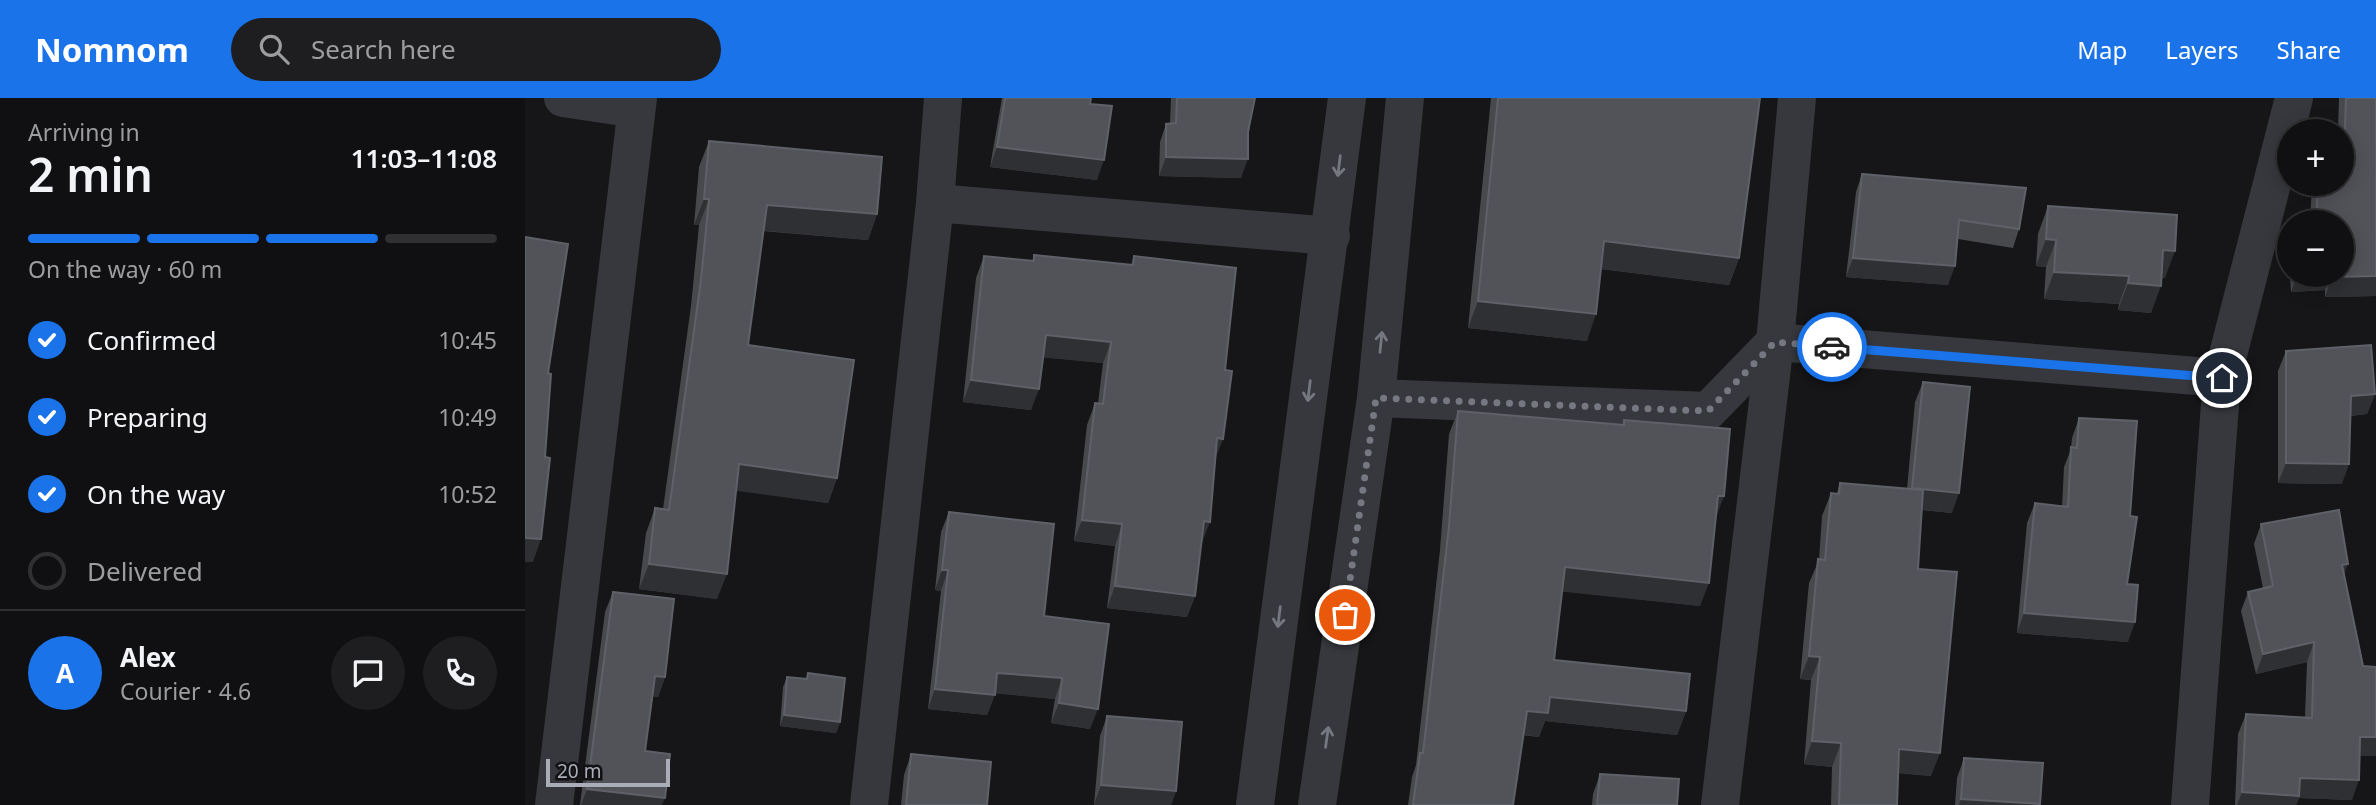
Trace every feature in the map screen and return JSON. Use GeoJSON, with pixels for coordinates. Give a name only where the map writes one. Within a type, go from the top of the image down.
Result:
{"type":"FeatureCollection","features":[{"type":"Feature","properties":{"kind":"street"},"geometry":{"type":"LineString","coordinates":[[554,805],[637,103],[563,98]]}},
{"type":"Feature","properties":{"kind":"street"},"geometry":{"type":"LineString","coordinates":[[869,805],[936,204],[943,98]]}},
{"type":"Feature","properties":{"kind":"street"},"geometry":{"type":"LineString","coordinates":[[1255,805],[1347,98]]}},
{"type":"Feature","properties":{"kind":"street"},"geometry":{"type":"LineString","coordinates":[[1317,805],[1376,398],[1405,98]]}},
{"type":"Feature","properties":{"kind":"street"},"geometry":{"type":"LineString","coordinates":[[1720,805],[1775,342],[1797,98]]}},
{"type":"Feature","properties":{"kind":"street"},"geometry":{"type":"LineString","coordinates":[[2190,805],[2222,378],[2294,98]]}},
{"type":"Feature","properties":{"kind":"street"},"geometry":{"type":"LineString","coordinates":[[936,204],[1331,236]]}},
{"type":"Feature","properties":{"kind":"street"},"geometry":{"type":"LineString","coordinates":[[1376,398],[1708,411],[1775,342]]}},
{"type":"Feature","properties":{"kind":"street"},"geometry":{"type":"LineString","coordinates":[[1775,342],[2222,378]]}},
{"type":"Feature","properties":{"kind":"building"},"geometry":{"type":"Polygon","coordinates":[[[1005,98],[1091,98],[1090,104],[1112,106],[1104,160],[997,147],[1005,98]]]}},
{"type":"Feature","properties":{"kind":"building"},"geometry":{"type":"Polygon","coordinates":[[[1177,98],[1255,98],[1248,131],[1248,159],[1166,157],[1166,124],[1176,123],[1177,98]]]}},
{"type":"Feature","properties":{"kind":"building"},"geometry":{"type":"Polygon","coordinates":[[[1498,98],[1760,98],[1739,258],[1604,241],[1596,314],[1478,301],[1498,98]]]}},
{"type":"Feature","properties":{"kind":"building"},"geometry":{"type":"Polygon","coordinates":[[[2346,98],[2376,98],[2376,276],[2354,276],[2354,210],[2317,210],[2317,196],[2354,196],[2354,119],[2345,119],[2346,98]]]}},
{"type":"Feature","properties":{"kind":"building"},"geometry":{"type":"Polygon","coordinates":[[[709,141],[882,157],[877,214],[767,205],[748,345],[854,360],[837,478],[739,464],[727,574],[649,564],[655,508],[669,510],[701,280],[709,199],[704,199],[709,141]]]}},
{"type":"Feature","properties":{"kind":"building"},"geometry":{"type":"Polygon","coordinates":[[[1862,174],[2026,188],[2019,229],[1959,220],[1955,266],[1853,258],[1862,174]]]}},
{"type":"Feature","properties":{"kind":"building"},"geometry":{"type":"Polygon","coordinates":[[[2048,206],[2177,215],[2175,251],[2163,250],[2161,286],[2128,283],[2129,276],[2054,272],[2056,240],[2046,239],[2048,206]]]}},
{"type":"Feature","properties":{"kind":"building"},"geometry":{"type":"Polygon","coordinates":[[[525,237],[568,244],[548,373],[551,374],[545,457],[550,458],[541,539],[525,538],[525,237]]]}},
{"type":"Feature","properties":{"kind":"building"},"geometry":{"type":"Polygon","coordinates":[[[1034,255],[1133,265],[1134,256],[1236,268],[1225,370],[1232,371],[1223,439],[1217,438],[1210,522],[1204,521],[1195,596],[1115,586],[1122,524],[1082,520],[1095,403],[1103,404],[1111,342],[1046,335],[1039,389],[971,380],[984,256],[1034,261],[1034,255]]]}},
{"type":"Feature","properties":{"kind":"building"},"geometry":{"type":"Polygon","coordinates":[[[2371,345],[2375,394],[2351,396],[2349,464],[2286,463],[2286,351],[2371,345]]]}},
{"type":"Feature","properties":{"kind":"building"},"geometry":{"type":"Polygon","coordinates":[[[1923,382],[1970,387],[1959,493],[1912,488],[1923,382]]]}},
{"type":"Feature","properties":{"kind":"building"},"geometry":{"type":"Polygon","coordinates":[[[1458,411],[1624,425],[1624,420],[1730,429],[1724,496],[1718,496],[1709,583],[1565,567],[1554,660],[1690,674],[1686,711],[1550,697],[1548,713],[1527,711],[1513,805],[1413,805],[1420,753],[1423,753],[1449,526],[1458,411]]]}},
{"type":"Feature","properties":{"kind":"building"},"geometry":{"type":"Polygon","coordinates":[[[2079,418],[2137,421],[2130,516],[2137,517],[2127,584],[2138,585],[2135,622],[2024,613],[2035,503],[2068,507],[2071,447],[2077,448],[2079,418]]]}},
{"type":"Feature","properties":{"kind":"building"},"geometry":{"type":"Polygon","coordinates":[[[1840,483],[1923,490],[1918,569],[1957,572],[1940,753],[1899,749],[1897,805],[1839,805],[1841,743],[1812,741],[1820,657],[1809,656],[1818,559],[1825,560],[1831,493],[1839,494],[1840,483]]]}},
{"type":"Feature","properties":{"kind":"building"},"geometry":{"type":"Polygon","coordinates":[[[2339,510],[2348,564],[2342,565],[2363,666],[2376,667],[2376,737],[2360,737],[2359,780],[2300,778],[2299,796],[2242,792],[2246,714],[2312,718],[2314,642],[2263,654],[2248,592],[2273,586],[2261,524],[2339,510]]]}},
{"type":"Feature","properties":{"kind":"building"},"geometry":{"type":"Polygon","coordinates":[[[949,512],[1054,524],[1044,616],[1109,624],[1098,709],[1059,703],[1062,678],[997,673],[995,695],[935,689],[948,570],[942,570],[949,512]]]}},
{"type":"Feature","properties":{"kind":"building"},"geometry":{"type":"Polygon","coordinates":[[[613,592],[674,599],[665,677],[655,676],[645,751],[670,754],[665,798],[587,789],[613,592]]]}},
{"type":"Feature","properties":{"kind":"building"},"geometry":{"type":"Polygon","coordinates":[[[808,673],[845,678],[840,722],[784,715],[787,677],[807,679],[808,673]]]}},
{"type":"Feature","properties":{"kind":"building"},"geometry":{"type":"Polygon","coordinates":[[[1107,716],[1182,722],[1176,791],[1101,785],[1107,716]]]}},
{"type":"Feature","properties":{"kind":"building"},"geometry":{"type":"Polygon","coordinates":[[[911,754],[991,762],[987,805],[906,805],[911,754]]]}},
{"type":"Feature","properties":{"kind":"building"},"geometry":{"type":"Polygon","coordinates":[[[1964,758],[2043,763],[2040,804],[1961,799],[1964,758]]]}},
{"type":"Feature","properties":{"kind":"building"},"geometry":{"type":"Polygon","coordinates":[[[1600,774],[1679,779],[1677,805],[1597,805],[1600,774]]]}},
{"type":"Feature","properties":{"kind":"way so far"},"geometry":{"type":"LineString","coordinates":[[1345,615],[1376,398],[1708,411],[1775,342],[1832,347]]}},
{"type":"Feature","properties":{"kind":"route"},"geometry":{"type":"LineString","coordinates":[[1832,347],[2222,378]]}}]}
